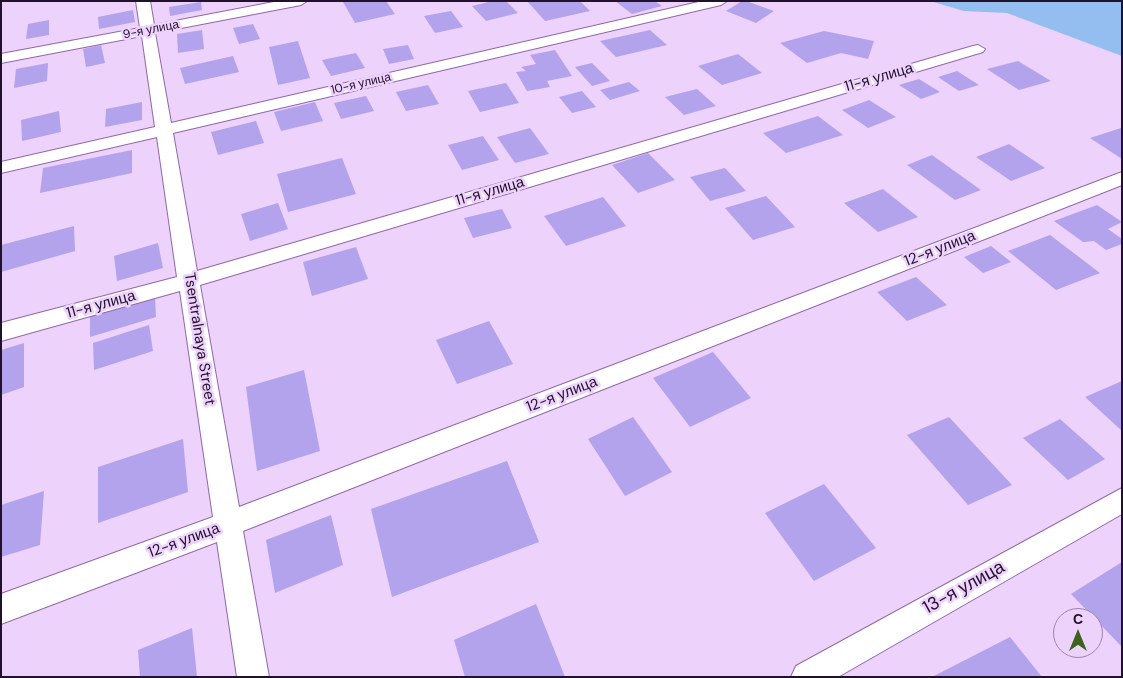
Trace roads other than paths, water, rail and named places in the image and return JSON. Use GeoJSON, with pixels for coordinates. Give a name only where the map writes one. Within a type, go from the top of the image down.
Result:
{"type":"FeatureCollection","features":[{"type":"Feature","properties":{"kind":"street","name":"Tsentralnaya Street"},"geometry":{"type":"LineString","coordinates":[[143,1],[253,677]]}},
{"type":"Feature","properties":{"kind":"street","name":"9-я улица"},"geometry":{"type":"LineString","coordinates":[[1,59],[301,1]]}},
{"type":"Feature","properties":{"kind":"street","name":"10-я улица"},"geometry":{"type":"LineString","coordinates":[[1,168],[722,1]]}},
{"type":"Feature","properties":{"kind":"street","name":"11-я улица"},"geometry":{"type":"LineString","coordinates":[[1,332],[189,281],[978,48]]}},
{"type":"Feature","properties":{"kind":"street","name":"12-я улица"},"geometry":{"type":"LineString","coordinates":[[1,609],[229,524],[1122,178]]}},
{"type":"Feature","properties":{"kind":"street","name":"13-я улица"},"geometry":{"type":"LineString","coordinates":[[807,677],[1122,500]]}},
{"type":"Feature","properties":{"kind":"water"},"geometry":{"type":"Polygon","coordinates":[[[930,1],[1122,1],[1122,56],[1007,13],[964,11],[930,1]]]}}]}
